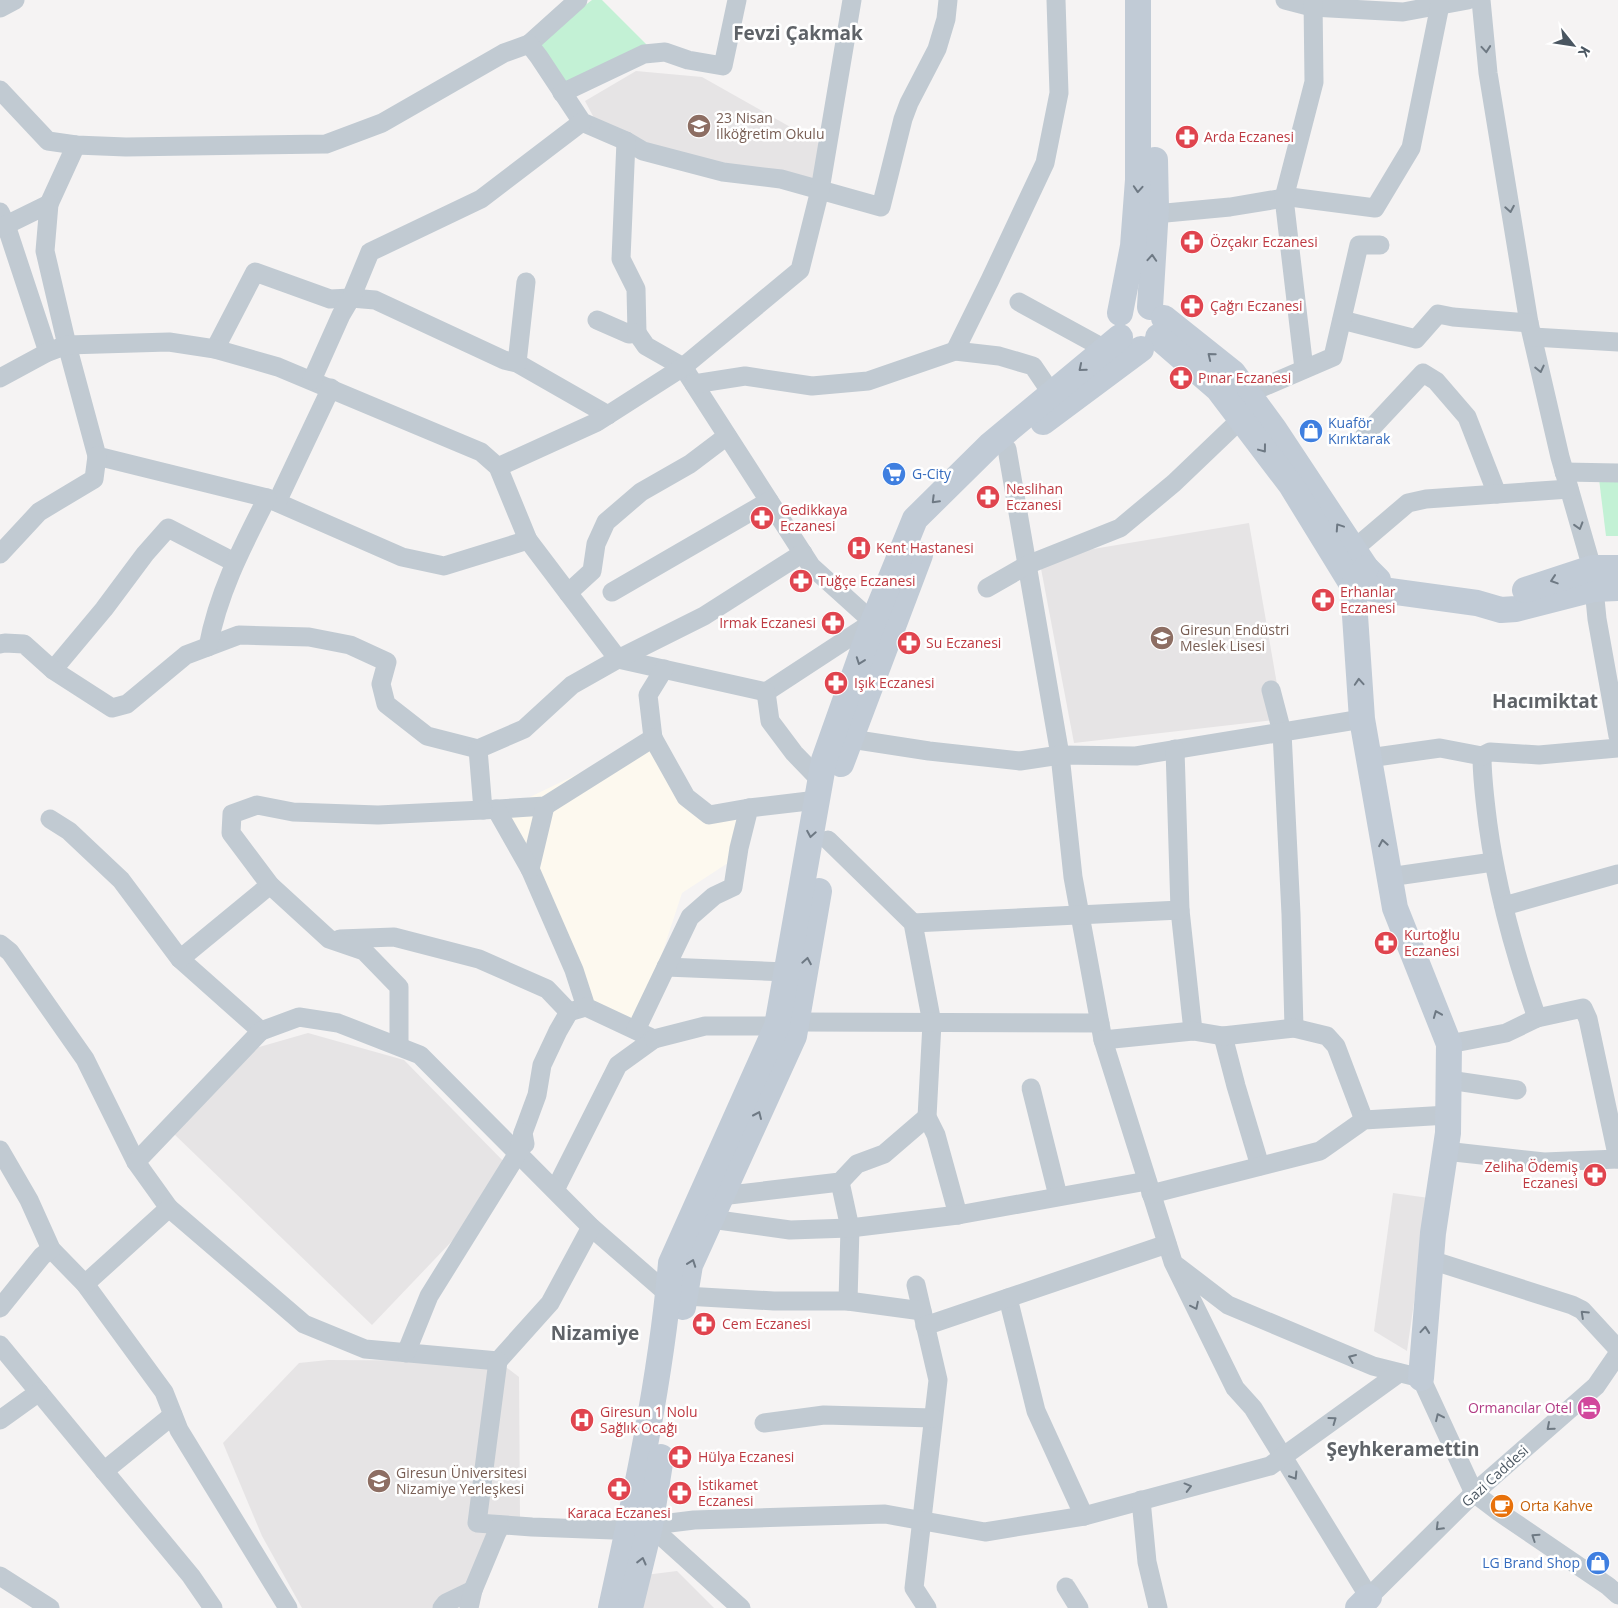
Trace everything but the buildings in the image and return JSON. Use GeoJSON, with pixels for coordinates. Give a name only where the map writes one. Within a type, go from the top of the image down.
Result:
{"type":"FeatureCollection","features":[{"type":"Feature","properties":{"kind":"street"},"geometry":{"type":"LineString","coordinates":[[0,8],[15,0]]}},
{"type":"Feature","properties":{"kind":"street"},"geometry":{"type":"LineString","coordinates":[[2,97],[48,140],[76,145],[326,144],[382,123],[504,54],[529,44],[578,0]]}},
{"type":"Feature","properties":{"kind":"street"},"geometry":{"type":"LineString","coordinates":[[562,93],[644,54],[665,52],[688,60],[723,66],[737,0]]}},
{"type":"Feature","properties":{"kind":"street"},"geometry":{"type":"LineString","coordinates":[[498,467],[597,422],[683,368],[800,270],[820,190],[852,0]]}},
{"type":"Feature","properties":{"kind":"street"},"geometry":{"type":"LineString","coordinates":[[529,44],[582,122],[626,141],[643,151],[723,172],[781,179],[881,207],[903,120],[912,96],[937,49],[946,19],[948,0]]}},
{"type":"Feature","properties":{"kind":"street"},"geometry":{"type":"LineString","coordinates":[[955,351],[1045,163],[1059,93],[1056,0]]}},
{"type":"Feature","properties":{"kind":"street"},"geometry":{"type":"LineString","coordinates":[[1137,330],[1133,246],[1138,180],[1138,0]]}},
{"type":"Feature","properties":{"kind":"street"},"geometry":{"type":"LineString","coordinates":[[677,1295],[671,1263],[787,1024],[828,840],[841,766],[928,533],[997,458],[1058,400],[1137,330],[1155,214],[1154,0]]}},
{"type":"Feature","properties":{"kind":"street"},"geometry":{"type":"LineString","coordinates":[[1285,0],[1403,12],[1468,0]]}},
{"type":"Feature","properties":{"kind":"street"},"geometry":{"type":"LineString","coordinates":[[1481,0],[1488,73],[1531,330],[1567,481],[1601,582],[1598,619],[1618,736]]}},
{"type":"Feature","properties":{"kind":"street"},"geometry":{"type":"LineString","coordinates":[[1304,369],[1284,198],[1314,82],[1313,4]]}},
{"type":"Feature","properties":{"kind":"street"},"geometry":{"type":"LineString","coordinates":[[1155,214],[1230,207],[1290,197],[1375,208],[1411,148],[1440,5]]}},
{"type":"Feature","properties":{"kind":"street"},"geometry":{"type":"LineString","coordinates":[[312,380],[341,315],[351,298],[370,252],[480,199],[582,122]]}},
{"type":"Feature","properties":{"kind":"street"},"geometry":{"type":"LineString","coordinates":[[626,141],[621,259],[636,289],[637,333],[646,346],[683,368],[811,566],[874,622]]}},
{"type":"Feature","properties":{"kind":"street"},"geometry":{"type":"LineString","coordinates":[[0,554],[39,512],[94,479],[97,456],[66,346],[45,251],[49,204],[76,145]]}},
{"type":"Feature","properties":{"kind":"street"},"geometry":{"type":"LineString","coordinates":[[48,352],[2,222],[49,204]]}},
{"type":"Feature","properties":{"kind":"street"},"geometry":{"type":"LineString","coordinates":[[1247,394],[1333,357],[1359,244],[1380,245]]}},
{"type":"Feature","properties":{"kind":"street"},"geometry":{"type":"LineString","coordinates":[[214,349],[255,272],[330,299],[375,300],[504,360],[518,363],[608,415]]}},
{"type":"Feature","properties":{"kind":"street"},"geometry":{"type":"LineString","coordinates":[[518,363],[526,282]]}},
{"type":"Feature","properties":{"kind":"street"},"geometry":{"type":"LineString","coordinates":[[1019,302],[1137,330],[1233,373],[1274,429],[1358,568],[1362,719],[1389,877],[1395,908],[1449,1044],[1448,1115],[1445,1151],[1431,1260],[1410,1375],[1474,1493],[1608,1586],[1618,1595]]}},
{"type":"Feature","properties":{"kind":"street"},"geometry":{"type":"LineString","coordinates":[[1342,320],[1416,339],[1438,314],[1531,330],[1618,342]]}},
{"type":"Feature","properties":{"kind":"street"},"geometry":{"type":"LineString","coordinates":[[597,320],[629,334],[637,333]]}},
{"type":"Feature","properties":{"kind":"street"},"geometry":{"type":"LineString","coordinates":[[630,1608],[639,1527],[677,1295],[794,1036],[787,1024],[786,972],[824,760],[874,622],[915,519],[990,445],[1058,400],[1137,330]]}},
{"type":"Feature","properties":{"kind":"street"},"geometry":{"type":"LineString","coordinates":[[1137,330],[1218,389],[1291,485],[1358,568],[1399,593],[1477,603],[1513,594],[1601,582],[1618,568]]}},
{"type":"Feature","properties":{"kind":"street"},"geometry":{"type":"LineString","coordinates":[[0,378],[48,352],[66,346],[169,342],[214,349],[278,367],[481,452],[498,467],[528,540],[618,659],[766,692],[874,622]]}},
{"type":"Feature","properties":{"kind":"street"},"geometry":{"type":"LineString","coordinates":[[694,384],[745,376],[812,386],[868,381],[955,351],[999,356],[1032,366],[1058,400]]}},
{"type":"Feature","properties":{"kind":"street"},"geometry":{"type":"LineString","coordinates":[[1365,435],[1423,374],[1436,381],[1467,417],[1497,494]]}},
{"type":"Feature","properties":{"kind":"street"},"geometry":{"type":"LineString","coordinates":[[208,647],[213,620],[234,562],[272,500],[331,388]]}},
{"type":"Feature","properties":{"kind":"street"},"geometry":{"type":"LineString","coordinates":[[987,588],[1027,565],[1120,528],[1174,483],[1241,419]]}},
{"type":"Feature","properties":{"kind":"street"},"geometry":{"type":"LineString","coordinates":[[568,593],[592,571],[596,544],[606,522],[641,492],[690,464],[727,436]]}},
{"type":"Feature","properties":{"kind":"street"},"geometry":{"type":"LineString","coordinates":[[1007,449],[1060,755],[1073,877],[1101,1032],[1170,1253],[1236,1388],[1253,1408],[1363,1602]]}},
{"type":"Feature","properties":{"kind":"street"},"geometry":{"type":"LineString","coordinates":[[97,456],[272,500],[402,557],[444,566],[528,540]]}},
{"type":"Feature","properties":{"kind":"street"},"geometry":{"type":"LineString","coordinates":[[1358,568],[1408,503],[1426,499],[1497,494],[1618,474]]}},
{"type":"Feature","properties":{"kind":"street"},"geometry":{"type":"LineString","coordinates":[[612,592],[769,501]]}},
{"type":"Feature","properties":{"kind":"street"},"geometry":{"type":"LineString","coordinates":[[53,670],[145,554],[168,528],[234,562]]}},
{"type":"Feature","properties":{"kind":"street"},"geometry":{"type":"LineString","coordinates":[[0,644],[24,644],[53,670],[112,708],[127,704],[186,655],[239,635],[309,637],[350,645],[387,662],[381,684],[386,704],[427,736],[478,749],[524,729],[572,685],[618,659],[704,616],[803,553]]}},
{"type":"Feature","properties":{"kind":"street"},"geometry":{"type":"LineString","coordinates":[[664,669],[648,695],[652,738],[686,797],[709,815],[749,808],[819,790]]}},
{"type":"Feature","properties":{"kind":"street"},"geometry":{"type":"LineString","coordinates":[[1271,690],[1282,732],[1292,914],[1294,1028]]}},
{"type":"Feature","properties":{"kind":"street"},"geometry":{"type":"LineString","coordinates":[[766,692],[770,721],[819,790]]}},
{"type":"Feature","properties":{"kind":"street"},"geometry":{"type":"LineString","coordinates":[[851,739],[929,752],[1020,761],[1060,755],[1136,756],[1362,719]]}},
{"type":"Feature","properties":{"kind":"street"},"geometry":{"type":"LineString","coordinates":[[399,1046],[399,987],[364,951],[329,939],[270,885],[232,833],[232,814],[257,805],[293,812],[378,815],[545,806],[652,738]]}},
{"type":"Feature","properties":{"kind":"street"},"geometry":{"type":"LineString","coordinates":[[1369,758],[1440,748],[1482,756],[1490,752],[1539,755],[1618,748]]}},
{"type":"Feature","properties":{"kind":"street"},"geometry":{"type":"LineString","coordinates":[[406,1352],[430,1296],[523,1158],[523,1132],[537,1095],[542,1065],[558,1031],[578,1010],[574,970],[530,869],[490,810],[478,749]]}},
{"type":"Feature","properties":{"kind":"street"},"geometry":{"type":"LineString","coordinates":[[1175,749],[1180,910],[1193,1030]]}},
{"type":"Feature","properties":{"kind":"street"},"geometry":{"type":"LineString","coordinates":[[1482,756],[1482,779],[1493,862],[1519,967],[1536,1018]]}},
{"type":"Feature","properties":{"kind":"street"},"geometry":{"type":"LineString","coordinates":[[530,869],[545,806]]}},
{"type":"Feature","properties":{"kind":"street"},"geometry":{"type":"LineString","coordinates":[[636,1030],[690,917],[714,896],[733,888],[739,848],[749,808]]}},
{"type":"Feature","properties":{"kind":"street"},"geometry":{"type":"LineString","coordinates":[[50,819],[69,831],[121,880],[180,959],[261,1031]]}},
{"type":"Feature","properties":{"kind":"street"},"geometry":{"type":"LineString","coordinates":[[828,840],[914,923],[932,1024],[927,1117],[936,1135],[958,1215]]}},
{"type":"Feature","properties":{"kind":"street"},"geometry":{"type":"LineString","coordinates":[[1389,877],[1493,862]]}},
{"type":"Feature","properties":{"kind":"street"},"geometry":{"type":"LineString","coordinates":[[1504,906],[1618,874]]}},
{"type":"Feature","properties":{"kind":"street"},"geometry":{"type":"LineString","coordinates":[[180,959],[270,885]]}},
{"type":"Feature","properties":{"kind":"street"},"geometry":{"type":"LineString","coordinates":[[914,923],[1180,910]]}},
{"type":"Feature","properties":{"kind":"street"},"geometry":{"type":"LineString","coordinates":[[329,939],[394,938],[479,959],[547,989],[578,1010],[636,1030],[654,1039]]}},
{"type":"Feature","properties":{"kind":"street"},"geometry":{"type":"LineString","coordinates":[[0,944],[10,952],[85,1059],[136,1162],[169,1208],[304,1324],[365,1349],[498,1360]]}},
{"type":"Feature","properties":{"kind":"street"},"geometry":{"type":"LineString","coordinates":[[666,967],[786,972]]}},
{"type":"Feature","properties":{"kind":"street"},"geometry":{"type":"LineString","coordinates":[[1445,1151],[1544,1162],[1618,1159],[1588,1019],[1583,1008],[1536,1018],[1506,1033],[1449,1044]]}},
{"type":"Feature","properties":{"kind":"street"},"geometry":{"type":"LineString","coordinates":[[136,1162],[261,1031],[299,1017],[338,1023],[420,1055],[591,1227],[677,1295],[774,1301],[848,1301],[924,1318],[1008,1298],[1170,1253]]}},
{"type":"Feature","properties":{"kind":"street"},"geometry":{"type":"LineString","coordinates":[[555,1190],[618,1064],[654,1039],[705,1026],[932,1024],[1101,1032],[1193,1030],[1223,1036],[1294,1028],[1327,1036],[1336,1046],[1364,1120]]}},
{"type":"Feature","properties":{"kind":"street"},"geometry":{"type":"LineString","coordinates":[[1223,1036],[1260,1166]]}},
{"type":"Feature","properties":{"kind":"street"},"geometry":{"type":"LineString","coordinates":[[1449,1080],[1517,1090]]}},
{"type":"Feature","properties":{"kind":"street"},"geometry":{"type":"LineString","coordinates":[[1030,1088],[1058,1196]]}},
{"type":"Feature","properties":{"kind":"street"},"geometry":{"type":"LineString","coordinates":[[716,1207],[790,1230],[850,1228],[958,1215],[1058,1196],[1149,1187],[1260,1166],[1320,1151],[1364,1120],[1448,1115]]}},
{"type":"Feature","properties":{"kind":"street"},"geometry":{"type":"LineString","coordinates":[[716,1207],[840,1182],[857,1164],[884,1154],[927,1117]]}},
{"type":"Feature","properties":{"kind":"street"},"geometry":{"type":"LineString","coordinates":[[0,1150],[29,1200],[51,1249],[85,1284],[164,1392],[184,1438],[288,1608]]}},
{"type":"Feature","properties":{"kind":"street"},"geometry":{"type":"LineString","coordinates":[[840,1182],[850,1228],[848,1301]]}},
{"type":"Feature","properties":{"kind":"street"},"geometry":{"type":"LineString","coordinates":[[85,1284],[169,1208]]}},
{"type":"Feature","properties":{"kind":"street"},"geometry":{"type":"LineString","coordinates":[[591,1227],[550,1303],[498,1360],[477,1523],[613,1530],[694,1520],[885,1514],[985,1532],[1084,1516],[1270,1466],[1410,1375]]}},
{"type":"Feature","properties":{"kind":"street"},"geometry":{"type":"LineString","coordinates":[[0,1308],[42,1256],[51,1249]]}},
{"type":"Feature","properties":{"kind":"street"},"geometry":{"type":"LineString","coordinates":[[1170,1253],[1228,1305],[1373,1366],[1410,1375]]}},
{"type":"Feature","properties":{"kind":"street"},"geometry":{"type":"LineString","coordinates":[[1431,1260],[1572,1305],[1582,1310],[1618,1349]]}},
{"type":"Feature","properties":{"kind":"street"},"geometry":{"type":"LineString","coordinates":[[916,1285],[938,1380],[914,1588],[927,1608]]}},
{"type":"Feature","properties":{"kind":"street"},"geometry":{"type":"LineString","coordinates":[[1008,1298],[1036,1411],[1084,1516]]}},
{"type":"Feature","properties":{"kind":"street"},"geometry":{"type":"LineString","coordinates":[[0,1345],[191,1576],[213,1608]]}},
{"type":"Feature","properties":{"kind":"street","name":"Gazi Caddesi"},"geometry":{"type":"LineString","coordinates":[[1363,1602],[1474,1493],[1596,1386],[1618,1354]]}},
{"type":"Feature","properties":{"kind":"street"},"geometry":{"type":"LineString","coordinates":[[0,1420],[39,1392]]}},
{"type":"Feature","properties":{"kind":"street"},"geometry":{"type":"LineString","coordinates":[[104,1471],[173,1415]]}},
{"type":"Feature","properties":{"kind":"street"},"geometry":{"type":"LineString","coordinates":[[764,1423],[824,1415],[933,1418]]}},
{"type":"Feature","properties":{"kind":"street"},"geometry":{"type":"LineString","coordinates":[[1141,1500],[1146,1562],[1158,1608]]}},
{"type":"Feature","properties":{"kind":"street"},"geometry":{"type":"LineString","coordinates":[[442,1608],[446,1603],[471,1599],[500,1525]]}},
{"type":"Feature","properties":{"kind":"street"},"geometry":{"type":"LineString","coordinates":[[611,1608],[639,1527]]}},
{"type":"Feature","properties":{"kind":"street"},"geometry":{"type":"LineString","coordinates":[[639,1527],[736,1602],[741,1608]]}},
{"type":"Feature","properties":{"kind":"street"},"geometry":{"type":"LineString","coordinates":[[0,1576],[50,1608]]}},
{"type":"Feature","properties":{"kind":"shaded area","name":"23 Nisan İlköğretim Okulu"},"geometry":{"type":"Polygon","coordinates":[[[636,71],[702,77],[824,146],[820,190],[654,153],[594,118],[585,101],[636,71]]]}},
{"type":"Feature","properties":{"kind":"shaded area","name":"Giresun Endüstri Meslek Lisesi"},"geometry":{"type":"Polygon","coordinates":[[[1249,523],[1283,719],[1074,743],[1039,558],[1249,523]]]}},
{"type":"Feature","properties":{"kind":"shaded area"},"geometry":{"type":"Polygon","coordinates":[[[653,738],[709,815],[749,808],[737,857],[682,893],[640,1021],[586,1007],[505,809],[653,738]]]}},
{"type":"Feature","properties":{"kind":"shaded area"},"geometry":{"type":"Polygon","coordinates":[[[308,1033],[404,1060],[516,1174],[372,1325],[173,1133],[242,1052],[308,1033]]]}},
{"type":"Feature","properties":{"kind":"shaded area"},"geometry":{"type":"Polygon","coordinates":[[[1393,1193],[1429,1198],[1407,1351],[1374,1331],[1393,1193]]]}},
{"type":"Feature","properties":{"kind":"shaded area","name":"Giresun Üniversitesi Nizamiye Yerleşkesi"},"geometry":{"type":"Polygon","coordinates":[[[328,1360],[498,1361],[519,1377],[520,1519],[448,1608],[302,1608],[262,1536],[223,1443],[299,1363],[328,1360]]]}},
{"type":"Feature","properties":{"kind":"shaded area"},"geometry":{"type":"Polygon","coordinates":[[[677,1571],[714,1608],[637,1608],[645,1575],[677,1571]]]}},
{"type":"Feature","properties":{"kind":"green space"},"geometry":{"type":"Polygon","coordinates":[[[592,0],[602,0],[651,49],[572,98],[536,43],[592,0]]]}},
{"type":"Feature","properties":{"kind":"green space"},"geometry":{"type":"Polygon","coordinates":[[[1599,479],[1618,480],[1618,536],[1606,536],[1599,479]]]}},
{"type":"Feature","properties":{"kind":"place","name":"23 Nisan İlköğretim Okulu"},"geometry":{"type":"Point","coordinates":[699,126]}},
{"type":"Feature","properties":{"kind":"place","name":"Arda Eczanesi"},"geometry":{"type":"Point","coordinates":[1187,137]}},
{"type":"Feature","properties":{"kind":"place","name":"Özçakır Eczanesi"},"geometry":{"type":"Point","coordinates":[1192,242]}},
{"type":"Feature","properties":{"kind":"place","name":"Çağrı Eczanesi"},"geometry":{"type":"Point","coordinates":[1192,306]}},
{"type":"Feature","properties":{"kind":"place","name":"Pınar Eczanesi"},"geometry":{"type":"Point","coordinates":[1181,378]}},
{"type":"Feature","properties":{"kind":"place","name":"Kuaför Kırıktarak"},"geometry":{"type":"Point","coordinates":[1311,431]}},
{"type":"Feature","properties":{"kind":"place","name":"G-City"},"geometry":{"type":"Point","coordinates":[894,474]}},
{"type":"Feature","properties":{"kind":"place","name":"Neslihan Eczanesi"},"geometry":{"type":"Point","coordinates":[988,497]}},
{"type":"Feature","properties":{"kind":"place","name":"Gedikkaya Eczanesi"},"geometry":{"type":"Point","coordinates":[762,518]}},
{"type":"Feature","properties":{"kind":"place","name":"Kent Hastanesi"},"geometry":{"type":"Point","coordinates":[859,548]}},
{"type":"Feature","properties":{"kind":"place","name":"Tuğçe Eczanesi"},"geometry":{"type":"Point","coordinates":[801,581]}},
{"type":"Feature","properties":{"kind":"place","name":"Erhanlar Eczanesi"},"geometry":{"type":"Point","coordinates":[1323,600]}},
{"type":"Feature","properties":{"kind":"place","name":"Irmak Eczanesi"},"geometry":{"type":"Point","coordinates":[833,623]}},
{"type":"Feature","properties":{"kind":"place","name":"Giresun Endüstri Meslek Lisesi"},"geometry":{"type":"Point","coordinates":[1162,638]}},
{"type":"Feature","properties":{"kind":"place","name":"Su Eczanesi"},"geometry":{"type":"Point","coordinates":[909,643]}},
{"type":"Feature","properties":{"kind":"place","name":"Işık Eczanesi"},"geometry":{"type":"Point","coordinates":[836,683]}},
{"type":"Feature","properties":{"kind":"place","name":"Kurtoğlu Eczanesi"},"geometry":{"type":"Point","coordinates":[1386,943]}},
{"type":"Feature","properties":{"kind":"place","name":"Zeliha Ödemiş Eczanesi"},"geometry":{"type":"Point","coordinates":[1595,1175]}},
{"type":"Feature","properties":{"kind":"place","name":"Cem Eczanesi"},"geometry":{"type":"Point","coordinates":[704,1324]}},
{"type":"Feature","properties":{"kind":"place","name":"Ormancılar Otel"},"geometry":{"type":"Point","coordinates":[1589,1408]}},
{"type":"Feature","properties":{"kind":"place","name":"Giresun 1 Nolu Sağlık Ocağı"},"geometry":{"type":"Point","coordinates":[582,1420]}},
{"type":"Feature","properties":{"kind":"place","name":"Hülya Eczanesi"},"geometry":{"type":"Point","coordinates":[680,1457]}},
{"type":"Feature","properties":{"kind":"place","name":"Giresun Üniversitesi Nizamiye Yerleşkesi"},"geometry":{"type":"Point","coordinates":[379,1481]}},
{"type":"Feature","properties":{"kind":"place","name":"Karaca Eczanesi"},"geometry":{"type":"Point","coordinates":[619,1489]}},
{"type":"Feature","properties":{"kind":"place","name":"İstikamet Eczanesi"},"geometry":{"type":"Point","coordinates":[680,1493]}},
{"type":"Feature","properties":{"kind":"place","name":"Orta Kahve"},"geometry":{"type":"Point","coordinates":[1502,1506]}},
{"type":"Feature","properties":{"kind":"place","name":"LG Brand Shop"},"geometry":{"type":"Point","coordinates":[1598,1563]}},
{"type":"Feature","properties":{"kind":"district","name":"Fevzi Çakmak"},"geometry":{"type":"Point","coordinates":[798,33]}},
{"type":"Feature","properties":{"kind":"district","name":"Hacımiktat"},"geometry":{"type":"Point","coordinates":[1545,701]}},
{"type":"Feature","properties":{"kind":"district","name":"Nizamiye"},"geometry":{"type":"Point","coordinates":[595,1333]}},
{"type":"Feature","properties":{"kind":"district","name":"Şeyhkeramettin"},"geometry":{"type":"Point","coordinates":[1403,1449]}}]}
